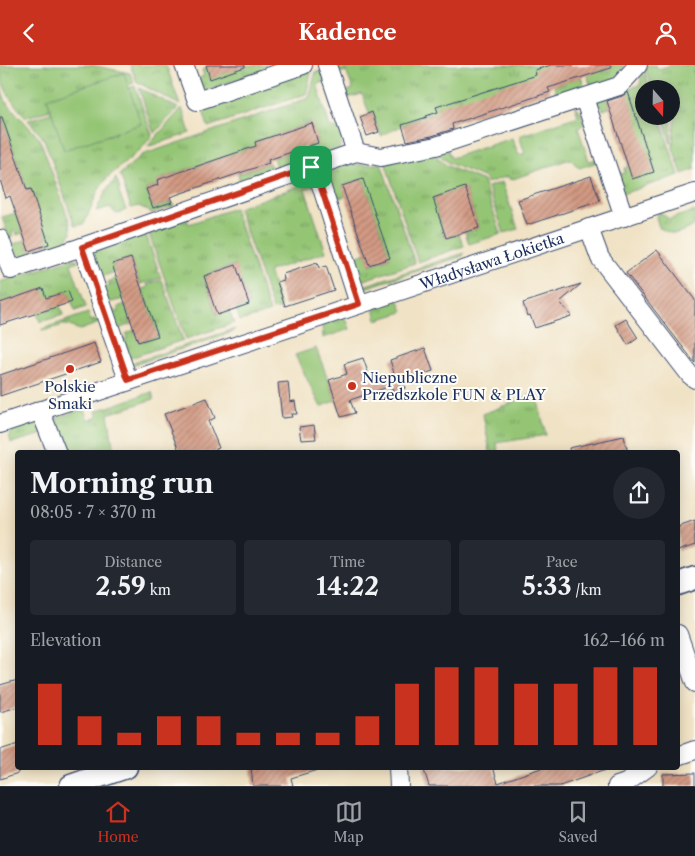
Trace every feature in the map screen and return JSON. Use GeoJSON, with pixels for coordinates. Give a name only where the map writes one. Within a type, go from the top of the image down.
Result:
{"type":"FeatureCollection","features":[{"type":"Feature","properties":{"kind":"main road"},"geometry":{"type":"LineString","coordinates":[[680,583],[695,578]]}},
{"type":"Feature","properties":{"kind":"main road"},"geometry":{"type":"LineString","coordinates":[[71,786],[114,770]]}},
{"type":"Feature","properties":{"kind":"street"},"geometry":{"type":"LineString","coordinates":[[184,65],[197,101],[277,69],[303,65]]}},
{"type":"Feature","properties":{"kind":"street"},"geometry":{"type":"LineString","coordinates":[[327,65],[356,152]]}},
{"type":"Feature","properties":{"kind":"street"},"geometry":{"type":"LineString","coordinates":[[0,239],[11,270],[356,152],[381,157],[436,146],[584,98],[619,86],[638,65]]}},
{"type":"Feature","properties":{"kind":"street"},"geometry":{"type":"LineString","coordinates":[[584,98],[624,217]]}},
{"type":"Feature","properties":{"kind":"street"},"geometry":{"type":"LineString","coordinates":[[314,166],[359,304]]}},
{"type":"Feature","properties":{"kind":"street","name":"Władysława Łokietka"},"geometry":{"type":"LineString","coordinates":[[0,424],[695,193]]}},
{"type":"Feature","properties":{"kind":"street"},"geometry":{"type":"LineString","coordinates":[[589,228],[600,258],[695,379]]}},
{"type":"Feature","properties":{"kind":"street"},"geometry":{"type":"LineString","coordinates":[[82,247],[128,380]]}},
{"type":"Feature","properties":{"kind":"street"},"geometry":{"type":"LineString","coordinates":[[40,410],[56,450]]}},
{"type":"Feature","properties":{"kind":"street"},"geometry":{"type":"LineString","coordinates":[[680,640],[695,683]]}},
{"type":"Feature","properties":{"kind":"street"},"geometry":{"type":"LineString","coordinates":[[680,754],[695,750]]}},
{"type":"Feature","properties":{"kind":"street"},"geometry":{"type":"LineString","coordinates":[[398,770],[399,786]]}},
{"type":"Feature","properties":{"kind":"street"},"geometry":{"type":"LineString","coordinates":[[616,786],[626,783],[644,770]]}},
{"type":"Feature","properties":{"kind":"green space"},"geometry":{"type":"Polygon","coordinates":[[[0,65],[91,65],[130,73],[134,83],[128,85],[129,88],[135,86],[152,136],[140,150],[107,178],[98,191],[84,224],[75,226],[44,139],[28,120],[51,113],[51,110],[26,117],[8,94],[2,80],[0,65]]]}},
{"type":"Feature","properties":{"kind":"green space"},"geometry":{"type":"Polygon","coordinates":[[[130,65],[166,65],[180,105],[137,82],[130,65]]]}},
{"type":"Feature","properties":{"kind":"green space"},"geometry":{"type":"Polygon","coordinates":[[[227,65],[267,65],[265,70],[206,90],[199,87],[197,79],[204,76],[202,70],[207,68],[210,78],[227,65]]]}},
{"type":"Feature","properties":{"kind":"green space"},"geometry":{"type":"Polygon","coordinates":[[[336,65],[344,65],[346,68],[356,65],[551,65],[538,80],[440,116],[434,113],[427,115],[381,136],[372,112],[369,113],[362,94],[344,99],[342,93],[353,89],[346,71],[336,74],[336,65]]]}},
{"type":"Feature","properties":{"kind":"green space"},"geometry":{"type":"Polygon","coordinates":[[[597,65],[624,65],[623,70],[616,78],[592,89],[587,75],[597,65]]]}},
{"type":"Feature","properties":{"kind":"green space"},"geometry":{"type":"Polygon","coordinates":[[[644,65],[656,65],[658,69],[671,65],[695,65],[695,169],[682,174],[673,148],[674,125],[680,125],[680,80],[650,80],[644,65]]]}},
{"type":"Feature","properties":{"kind":"green space"},"geometry":{"type":"Polygon","coordinates":[[[643,67],[647,80],[641,80],[643,67]]]}},
{"type":"Feature","properties":{"kind":"green space"},"geometry":{"type":"Polygon","coordinates":[[[306,70],[312,70],[306,94],[208,127],[203,110],[228,102],[245,89],[306,70]]]}},
{"type":"Feature","properties":{"kind":"green space"},"geometry":{"type":"Polygon","coordinates":[[[316,71],[322,73],[327,81],[317,84],[330,127],[342,130],[344,137],[339,150],[311,160],[306,147],[318,142],[311,123],[255,142],[258,152],[253,147],[157,180],[160,189],[158,190],[156,186],[146,189],[153,208],[172,202],[174,206],[152,213],[139,206],[131,208],[120,174],[142,155],[309,98],[316,71]]]}},
{"type":"Feature","properties":{"kind":"green space"},"geometry":{"type":"Polygon","coordinates":[[[124,73],[141,124],[64,150],[47,98],[124,73]]]}},
{"type":"Feature","properties":{"kind":"green space"},"geometry":{"type":"Polygon","coordinates":[[[581,77],[586,91],[559,100],[554,86],[581,77]]]}},
{"type":"Feature","properties":{"kind":"green space"},"geometry":{"type":"Polygon","coordinates":[[[0,84],[6,102],[40,139],[70,223],[71,232],[65,246],[24,258],[15,252],[12,245],[25,240],[29,250],[49,244],[31,189],[27,190],[0,111],[0,84]]]}},
{"type":"Feature","properties":{"kind":"green space"},"geometry":{"type":"Polygon","coordinates":[[[635,87],[635,125],[662,125],[679,175],[622,194],[615,173],[619,171],[621,174],[625,173],[624,168],[628,167],[628,92],[607,99],[609,108],[603,110],[602,106],[597,108],[595,112],[595,102],[598,98],[635,87]]]}},
{"type":"Feature","properties":{"kind":"green space"},"geometry":{"type":"Polygon","coordinates":[[[139,88],[178,108],[154,134],[139,88]]]}},
{"type":"Feature","properties":{"kind":"green space"},"geometry":{"type":"Polygon","coordinates":[[[575,106],[579,109],[585,124],[578,128],[589,161],[598,159],[595,163],[579,168],[570,159],[510,180],[508,176],[487,183],[485,178],[449,163],[436,152],[447,148],[451,158],[512,138],[519,155],[525,153],[519,136],[578,116],[575,106]]]}},
{"type":"Feature","properties":{"kind":"green space"},"geometry":{"type":"Polygon","coordinates":[[[182,108],[190,133],[147,147],[182,108]]]}},
{"type":"Feature","properties":{"kind":"green space"},"geometry":{"type":"Polygon","coordinates":[[[665,125],[672,125],[671,143],[665,125]]]}},
{"type":"Feature","properties":{"kind":"green space"},"geometry":{"type":"Polygon","coordinates":[[[301,149],[302,151],[298,153],[299,157],[304,155],[306,162],[278,172],[273,158],[301,149]]]}},
{"type":"Feature","properties":{"kind":"green space"},"geometry":{"type":"Polygon","coordinates":[[[432,152],[447,166],[483,181],[501,234],[469,244],[465,232],[479,228],[465,188],[433,198],[446,238],[459,234],[464,246],[418,262],[385,162],[432,152]]]}},
{"type":"Feature","properties":{"kind":"green space"},"geometry":{"type":"Polygon","coordinates":[[[269,163],[271,167],[266,169],[268,173],[272,173],[241,184],[238,174],[269,163]]]}},
{"type":"Feature","properties":{"kind":"green space"},"geometry":{"type":"Polygon","coordinates":[[[381,163],[415,263],[358,282],[354,263],[358,261],[357,257],[365,253],[370,265],[390,258],[363,179],[343,186],[346,196],[339,198],[337,193],[332,195],[325,171],[337,164],[366,165],[381,163]]]}},
{"type":"Feature","properties":{"kind":"green space"},"geometry":{"type":"Polygon","coordinates":[[[304,173],[308,175],[314,186],[305,189],[326,252],[269,271],[281,308],[273,310],[238,208],[307,183],[304,173]]]}},
{"type":"Feature","properties":{"kind":"green space"},"geometry":{"type":"Polygon","coordinates":[[[116,178],[120,190],[118,190],[126,210],[116,214],[110,207],[96,211],[106,191],[116,178]]]}},
{"type":"Feature","properties":{"kind":"green space"},"geometry":{"type":"Polygon","coordinates":[[[502,182],[518,229],[504,233],[488,187],[502,182]]]}},
{"type":"Feature","properties":{"kind":"green space"},"geometry":{"type":"Polygon","coordinates":[[[234,208],[270,312],[240,321],[236,309],[249,304],[235,265],[204,276],[217,315],[229,311],[234,323],[186,339],[148,231],[186,217],[189,224],[234,208]]]}},
{"type":"Feature","properties":{"kind":"green space"},"geometry":{"type":"Polygon","coordinates":[[[695,211],[695,225],[677,233],[669,232],[659,227],[656,217],[660,212],[669,219],[695,211]]]}},
{"type":"Feature","properties":{"kind":"green space"},"geometry":{"type":"Polygon","coordinates":[[[16,213],[23,233],[17,235],[16,231],[12,232],[13,236],[9,238],[2,217],[16,213]]]}},
{"type":"Feature","properties":{"kind":"green space"},"geometry":{"type":"Polygon","coordinates":[[[145,232],[161,278],[140,284],[131,258],[112,264],[115,272],[98,278],[91,253],[145,232]]]}},
{"type":"Feature","properties":{"kind":"green space"},"geometry":{"type":"Polygon","coordinates":[[[464,253],[463,256],[362,289],[360,287],[464,253]]]}},
{"type":"Feature","properties":{"kind":"green space"},"geometry":{"type":"Polygon","coordinates":[[[71,259],[77,259],[78,261],[71,264],[86,307],[75,311],[68,291],[56,295],[63,315],[40,322],[37,313],[43,289],[0,303],[0,282],[71,259]]]}},
{"type":"Feature","properties":{"kind":"green space"},"geometry":{"type":"Polygon","coordinates":[[[117,278],[124,299],[107,303],[104,283],[106,287],[110,286],[108,282],[117,278]]]}},
{"type":"Feature","properties":{"kind":"green space"},"geometry":{"type":"Polygon","coordinates":[[[162,280],[183,340],[127,359],[122,336],[124,340],[127,338],[126,334],[134,330],[139,342],[158,336],[142,289],[148,287],[147,284],[162,280]]]}},
{"type":"Feature","properties":{"kind":"green space"},"geometry":{"type":"Polygon","coordinates":[[[397,299],[403,312],[377,320],[376,306],[397,299]]]}},
{"type":"Feature","properties":{"kind":"green space"},"geometry":{"type":"Polygon","coordinates":[[[125,304],[132,324],[117,329],[110,311],[113,309],[116,313],[119,311],[118,307],[125,304]]]}},
{"type":"Feature","properties":{"kind":"green space"},"geometry":{"type":"Polygon","coordinates":[[[88,313],[91,321],[101,318],[99,323],[80,330],[67,325],[43,331],[42,329],[88,313]]]}},
{"type":"Feature","properties":{"kind":"green space"},"geometry":{"type":"Polygon","coordinates":[[[344,317],[350,329],[323,338],[322,324],[344,317]]]}},
{"type":"Feature","properties":{"kind":"green space"},"geometry":{"type":"Polygon","coordinates":[[[235,329],[233,332],[131,366],[129,364],[235,329]]]}},
{"type":"Feature","properties":{"kind":"green space"},"geometry":{"type":"Polygon","coordinates":[[[316,348],[336,400],[321,407],[295,355],[316,348]]]}},
{"type":"Feature","properties":{"kind":"green space"},"geometry":{"type":"Polygon","coordinates":[[[152,392],[154,399],[108,414],[114,450],[60,450],[50,420],[84,409],[88,420],[98,417],[96,411],[152,392]]]}},
{"type":"Feature","properties":{"kind":"green space"},"geometry":{"type":"Polygon","coordinates":[[[536,393],[546,435],[497,443],[498,450],[490,450],[483,414],[536,393]]]}},
{"type":"Feature","properties":{"kind":"green space"},"geometry":{"type":"Polygon","coordinates":[[[33,420],[40,424],[43,434],[11,443],[9,435],[13,427],[33,420]]]}},
{"type":"Feature","properties":{"kind":"building"},"geometry":{"type":"Polygon","coordinates":[[[206,65],[245,65],[245,67],[210,79],[206,65]]]}},
{"type":"Feature","properties":{"kind":"building"},"geometry":{"type":"Polygon","coordinates":[[[551,65],[611,65],[611,68],[548,88],[550,92],[452,124],[453,129],[407,141],[402,125],[438,112],[436,107],[536,75],[535,70],[551,65]]]}},
{"type":"Feature","properties":{"kind":"building"},"geometry":{"type":"Polygon","coordinates":[[[628,92],[635,114],[635,125],[639,125],[654,172],[632,179],[607,101],[628,92]]]}},
{"type":"Feature","properties":{"kind":"building"},"geometry":{"type":"Polygon","coordinates":[[[372,112],[379,132],[367,136],[360,117],[372,112]]]}},
{"type":"Feature","properties":{"kind":"building"},"geometry":{"type":"Polygon","coordinates":[[[0,117],[2,117],[27,190],[31,189],[49,244],[29,251],[10,196],[6,198],[0,180],[0,117]]]}},
{"type":"Feature","properties":{"kind":"building"},"geometry":{"type":"Polygon","coordinates":[[[312,123],[318,143],[268,160],[269,163],[170,197],[172,202],[153,208],[146,189],[158,185],[157,180],[256,146],[255,142],[312,123]]]}},
{"type":"Feature","properties":{"kind":"building"},"geometry":{"type":"Polygon","coordinates":[[[591,176],[600,201],[527,225],[518,200],[591,176]]]}},
{"type":"Feature","properties":{"kind":"building"},"geometry":{"type":"Polygon","coordinates":[[[363,179],[390,258],[369,265],[342,186],[363,179]]]}},
{"type":"Feature","properties":{"kind":"building"},"geometry":{"type":"Polygon","coordinates":[[[465,187],[479,228],[446,238],[433,198],[465,187]]]}},
{"type":"Feature","properties":{"kind":"building"},"geometry":{"type":"Polygon","coordinates":[[[657,250],[695,300],[695,363],[626,273],[657,250]]]}},
{"type":"Feature","properties":{"kind":"building"},"geometry":{"type":"Polygon","coordinates":[[[131,258],[158,336],[138,342],[112,264],[131,258]]]}},
{"type":"Feature","properties":{"kind":"building"},"geometry":{"type":"Polygon","coordinates":[[[317,263],[319,268],[326,266],[334,290],[285,306],[277,282],[284,280],[283,274],[317,263]]]}},
{"type":"Feature","properties":{"kind":"building"},"geometry":{"type":"Polygon","coordinates":[[[236,265],[249,304],[217,315],[204,276],[236,265]]]}},
{"type":"Feature","properties":{"kind":"building"},"geometry":{"type":"Polygon","coordinates":[[[581,284],[560,302],[571,316],[535,328],[530,315],[527,316],[523,303],[581,284]]]}},
{"type":"Feature","properties":{"kind":"building"},"geometry":{"type":"Polygon","coordinates":[[[43,288],[46,298],[68,291],[72,302],[0,325],[0,303],[43,288]]]}},
{"type":"Feature","properties":{"kind":"building"},"geometry":{"type":"Polygon","coordinates":[[[626,319],[638,338],[628,345],[616,325],[626,319]]]}},
{"type":"Feature","properties":{"kind":"building"},"geometry":{"type":"Polygon","coordinates":[[[94,343],[101,362],[0,396],[0,375],[94,343]]]}},
{"type":"Feature","properties":{"kind":"building"},"geometry":{"type":"Polygon","coordinates":[[[425,348],[433,371],[403,381],[405,388],[393,392],[391,386],[350,400],[355,413],[341,417],[329,380],[347,374],[344,364],[363,358],[371,381],[394,373],[390,360],[425,348]]]}},
{"type":"Feature","properties":{"kind":"building"},"geometry":{"type":"Polygon","coordinates":[[[288,382],[290,402],[295,401],[297,414],[291,414],[292,417],[282,418],[278,383],[288,382]]]}},
{"type":"Feature","properties":{"kind":"building"},"geometry":{"type":"Polygon","coordinates":[[[207,398],[215,418],[208,421],[219,448],[216,450],[179,450],[164,414],[207,398]]]}},
{"type":"Feature","properties":{"kind":"building"},"geometry":{"type":"Polygon","coordinates":[[[314,425],[316,439],[301,440],[299,427],[314,425]]]}},
{"type":"Feature","properties":{"kind":"building"},"geometry":{"type":"Polygon","coordinates":[[[624,436],[627,450],[569,450],[569,448],[624,436]]]}},
{"type":"Feature","properties":{"kind":"building"},"geometry":{"type":"Polygon","coordinates":[[[695,521],[695,545],[680,550],[680,526],[695,521]]]}},
{"type":"Feature","properties":{"kind":"building"},"geometry":{"type":"Polygon","coordinates":[[[15,681],[15,708],[0,712],[0,685],[15,681]]]}},
{"type":"Feature","properties":{"kind":"building"},"geometry":{"type":"Polygon","coordinates":[[[15,745],[15,770],[18,770],[18,773],[0,779],[0,750],[15,745]]]}},
{"type":"Feature","properties":{"kind":"building"},"geometry":{"type":"Polygon","coordinates":[[[251,770],[317,770],[291,778],[293,786],[253,786],[251,770]]]}},
{"type":"Feature","properties":{"kind":"building"},"geometry":{"type":"Polygon","coordinates":[[[424,770],[494,770],[498,783],[535,770],[605,770],[560,786],[429,786],[424,770]]]}},
{"type":"Feature","properties":{"kind":"building"},"geometry":{"type":"Polygon","coordinates":[[[695,773],[695,786],[663,786],[663,774],[695,773]]]}},
{"type":"Feature","properties":{"kind":"place","name":"Polskie Smaki"},"geometry":{"type":"Point","coordinates":[70,369]}},
{"type":"Feature","properties":{"kind":"place","name":"Niepubliczne Przedszkole FUN & PLAY"},"geometry":{"type":"Point","coordinates":[352,386]}},
{"type":"Feature","properties":{"kind":"route"},"geometry":{"type":"LineString","coordinates":[[314,166],[359,304],[128,380],[82,247],[311,167],[314,166]]}}]}
